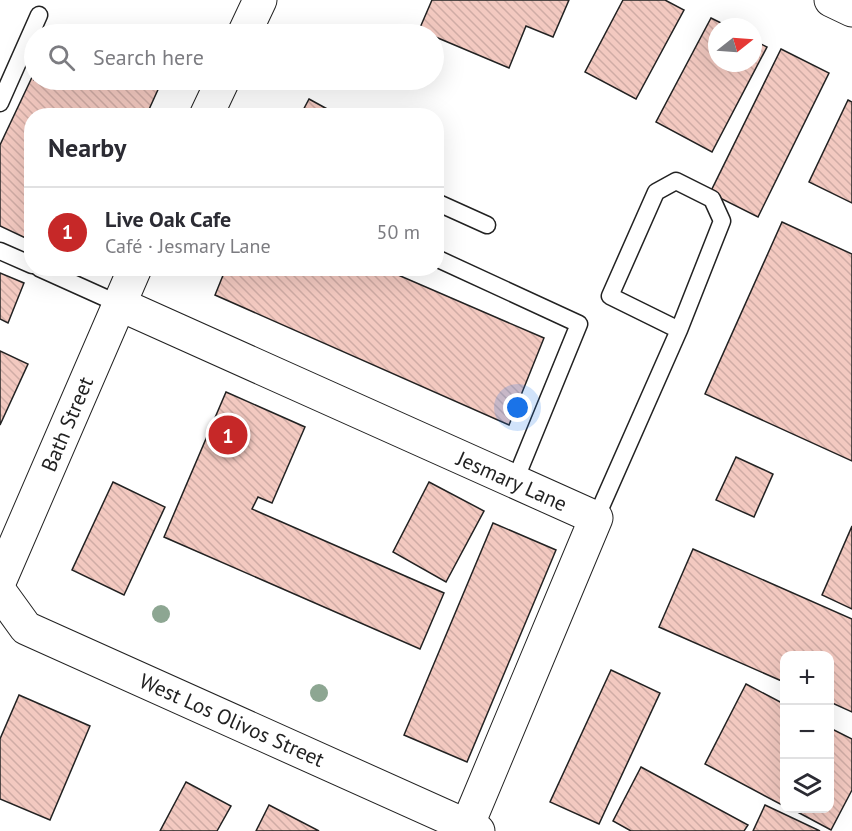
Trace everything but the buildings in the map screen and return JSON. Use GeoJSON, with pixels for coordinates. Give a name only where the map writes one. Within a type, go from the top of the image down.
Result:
{"type":"FeatureCollection","features":[{"type":"Feature","properties":{"kind":"street"},"geometry":{"type":"LineString","coordinates":[[249,24],[260,0]]}},
{"type":"Feature","properties":{"kind":"street"},"geometry":{"type":"LineString","coordinates":[[831,0],[852,10]]}},
{"type":"Feature","properties":{"kind":"street"},"geometry":{"type":"LineString","coordinates":[[210,108],[218,90]]}},
{"type":"Feature","properties":{"kind":"street","name":"Bath Street"},"geometry":{"type":"LineString","coordinates":[[0,580],[131,276]]}},
{"type":"Feature","properties":{"kind":"street","name":"Jesmary Lane"},"geometry":{"type":"LineString","coordinates":[[119,304],[596,518]]}},
{"type":"Feature","properties":{"kind":"street"},"geometry":{"type":"LineString","coordinates":[[470,829],[596,518]]}},
{"type":"Feature","properties":{"kind":"street","name":"West Los Olivos Street"},"geometry":{"type":"LineString","coordinates":[[0,592],[26,628],[470,829]]}},
{"type":"Feature","properties":{"kind":"lane"},"geometry":{"type":"LineString","coordinates":[[35,24],[39,15]]}},
{"type":"Feature","properties":{"kind":"lane"},"geometry":{"type":"LineString","coordinates":[[0,103],[24,49]]}},
{"type":"Feature","properties":{"kind":"lane"},"geometry":{"type":"LineString","coordinates":[[596,518],[679,330],[722,221],[712,200],[676,181],[656,192],[610,296],[679,330]]}},
{"type":"Feature","properties":{"kind":"lane"},"geometry":{"type":"LineString","coordinates":[[444,206],[487,225]]}},
{"type":"Feature","properties":{"kind":"lane"},"geometry":{"type":"LineString","coordinates":[[0,251],[24,262]]}},
{"type":"Feature","properties":{"kind":"lane"},"geometry":{"type":"LineString","coordinates":[[444,262],[579,324],[514,483]]}},
{"type":"Feature","properties":{"kind":"lane"},"geometry":{"type":"LineString","coordinates":[[57,276],[119,304]]}},
{"type":"Feature","properties":{"kind":"place","name":"Live Oak Cafe"},"geometry":{"type":"Point","coordinates":[228,435]}}]}
